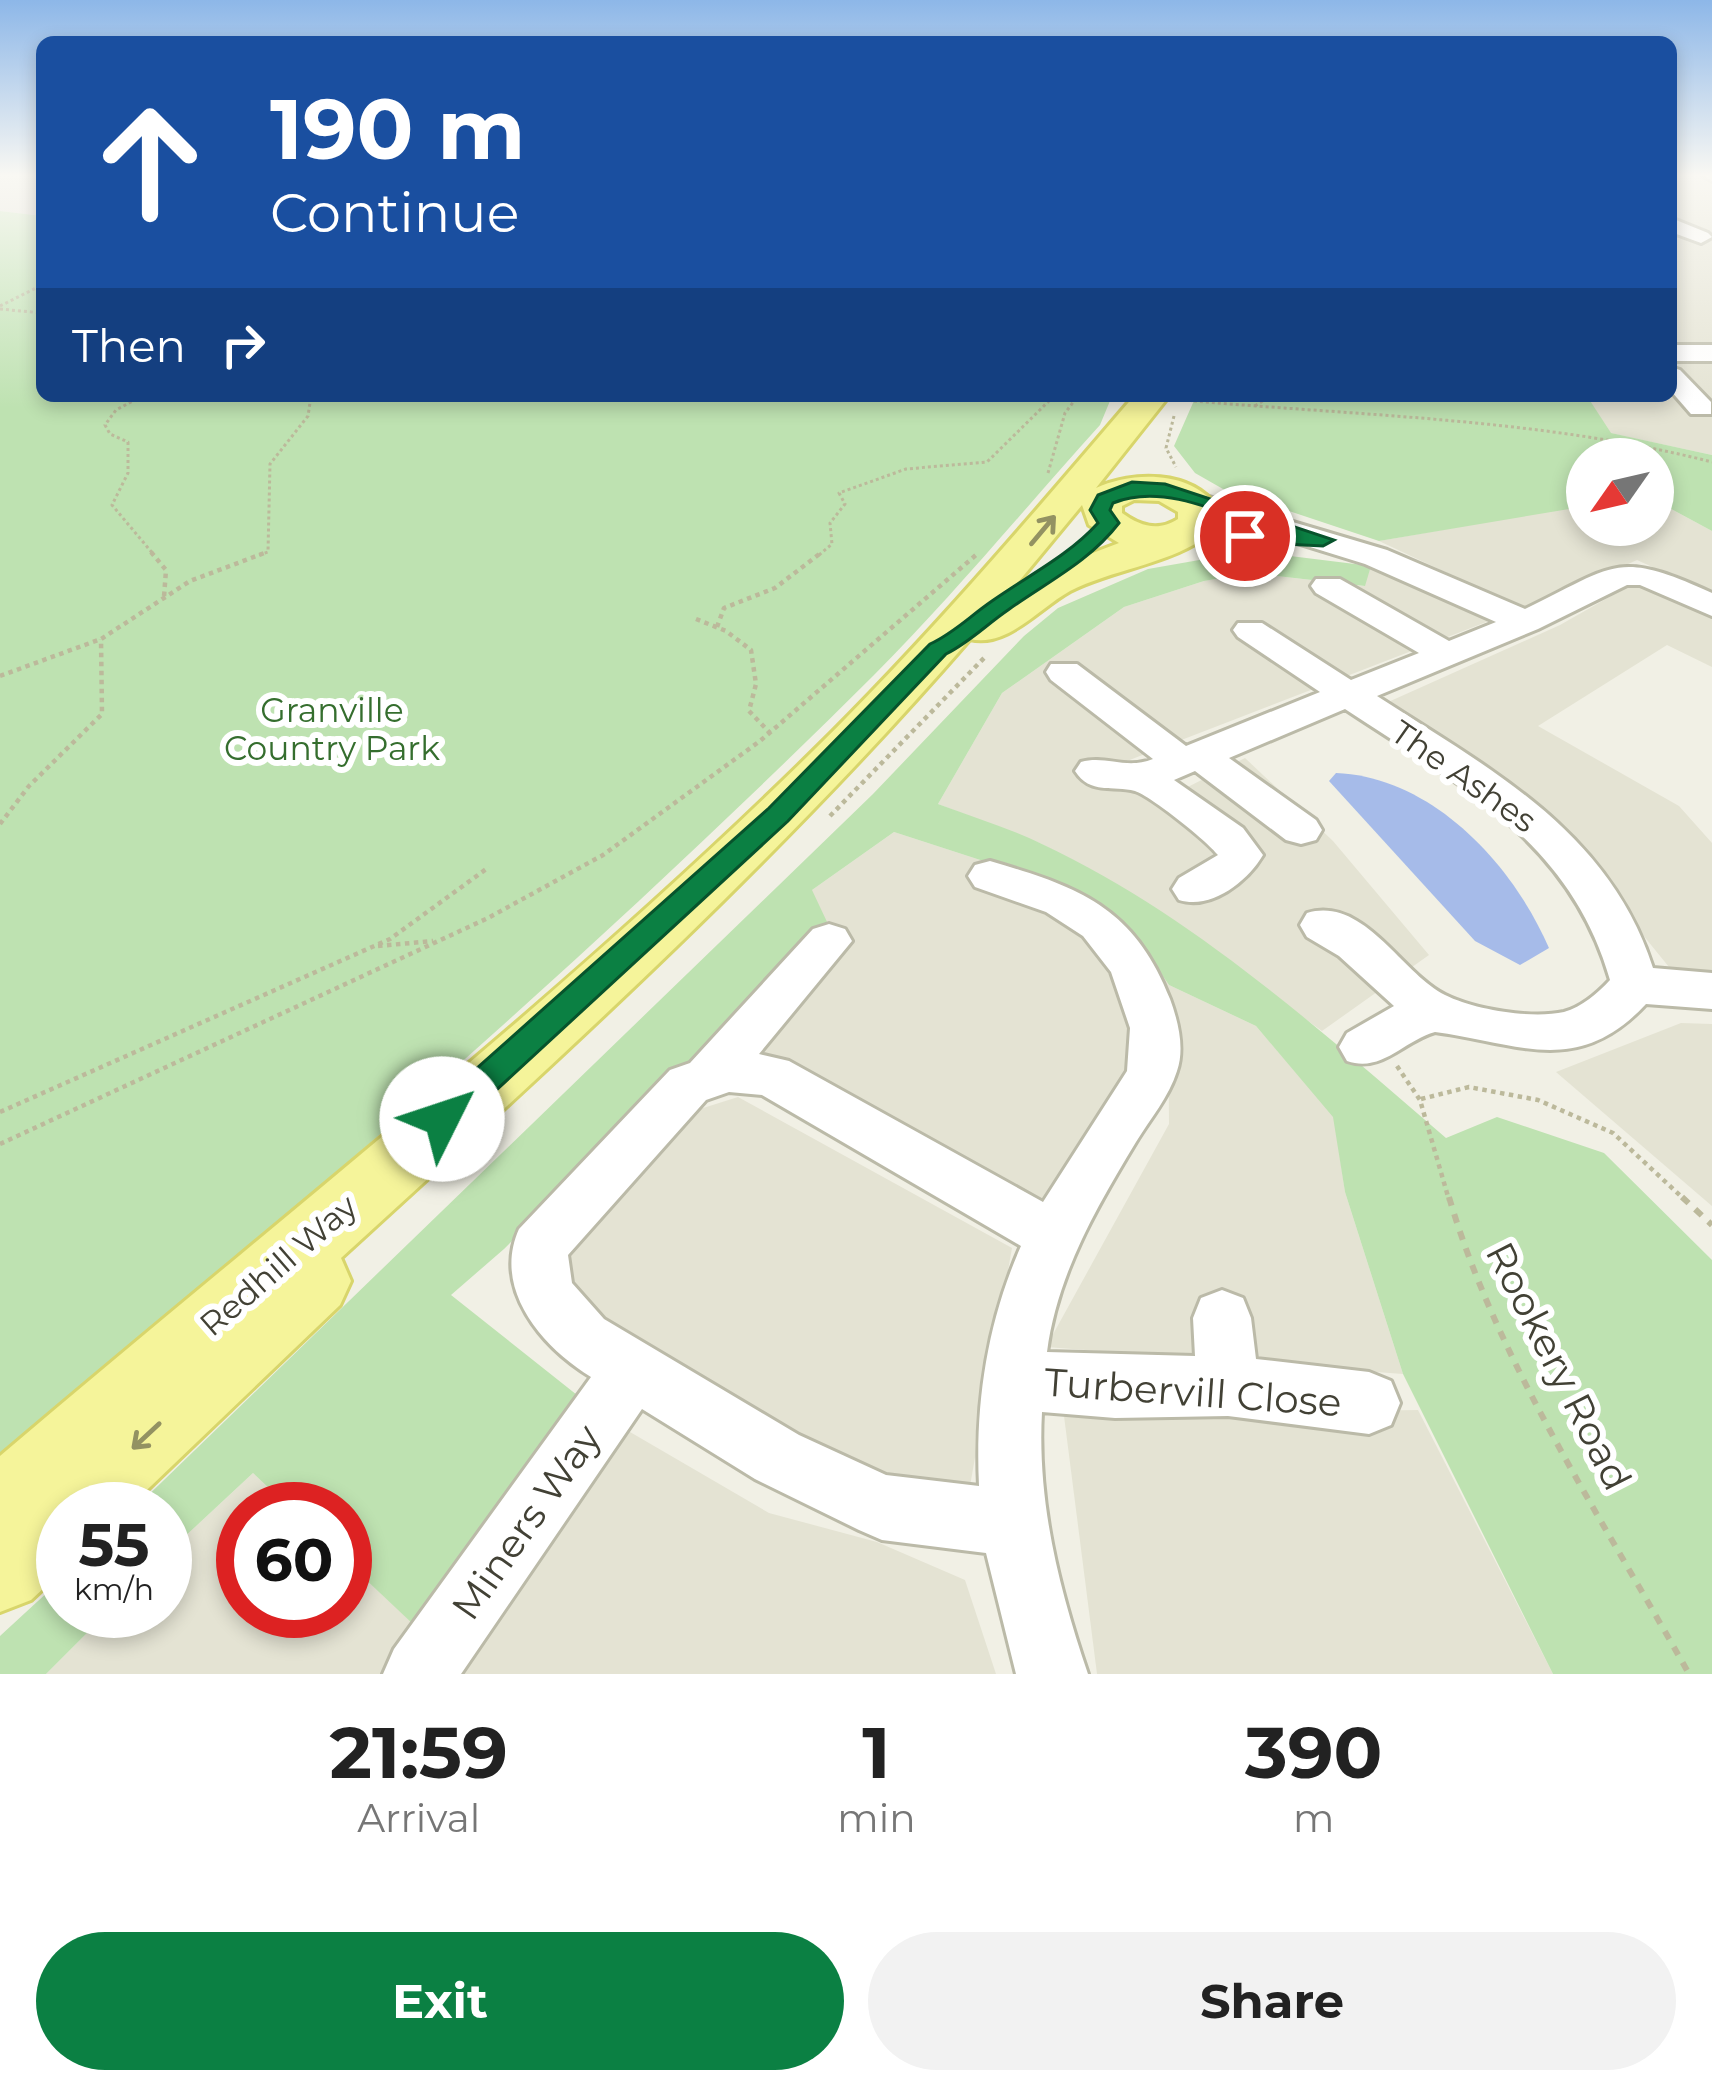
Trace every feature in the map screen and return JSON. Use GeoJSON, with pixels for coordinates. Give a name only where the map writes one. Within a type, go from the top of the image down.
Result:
{"type":"FeatureCollection","features":[{"type":"Feature","properties":{"kind":"main road"},"geometry":{"type":"LineString","coordinates":[[1107,511],[1138,536],[1182,506],[1152,452],[1153,430],[1179,402]]}},
{"type":"Feature","properties":{"kind":"main road"},"geometry":{"type":"LineString","coordinates":[[938,649],[961,638],[995,608],[1085,550],[1107,511],[1104,488],[1135,442],[1147,406]]}},
{"type":"Feature","properties":{"kind":"main road","name":"Redhill Way"},"geometry":{"type":"LineString","coordinates":[[0,1510],[778,814],[938,649],[1147,406]]}},
{"type":"Feature","properties":{"kind":"main road","name":"Redhill Way"},"geometry":{"type":"LineString","coordinates":[[94,1482],[719,904],[985,628],[1182,506]]}},
{"type":"Feature","properties":{"kind":"main road","name":"Redhill Way"},"geometry":{"type":"LineString","coordinates":[[0,1569],[36,1536]]}},
{"type":"Feature","properties":{"kind":"street"},"geometry":{"type":"LineString","coordinates":[[1677,352],[1712,353]]}},
{"type":"Feature","properties":{"kind":"street"},"geometry":{"type":"LineString","coordinates":[[1677,382],[1701,408]]}},
{"type":"Feature","properties":{"kind":"street"},"geometry":{"type":"LineString","coordinates":[[1182,506],[1323,540],[1544,615]]}},
{"type":"Feature","properties":{"kind":"street"},"geometry":{"type":"LineString","coordinates":[[1095,771],[1114,779],[1143,778],[1544,615],[1621,575],[1645,575],[1712,606]]}},
{"type":"Feature","properties":{"kind":"street"},"geometry":{"type":"LineString","coordinates":[[1328,586],[1447,654]]}},
{"type":"Feature","properties":{"kind":"street","name":"The Ashes"},"geometry":{"type":"LineString","coordinates":[[1250,630],[1489,787],[1562,847],[1597,892],[1622,942],[1635,985]]}},
{"type":"Feature","properties":{"kind":"street"},"geometry":{"type":"LineString","coordinates":[[1064,672],[1198,756],[1301,830]]}},
{"type":"Feature","properties":{"kind":"street"},"geometry":{"type":"LineString","coordinates":[[1153,705],[1198,756]]}},
{"type":"Feature","properties":{"kind":"street"},"geometry":{"type":"LineString","coordinates":[[1143,778],[1228,838],[1242,855],[1233,866],[1194,889]]}},
{"type":"Feature","properties":{"kind":"street"},"geometry":{"type":"LineString","coordinates":[[1014,896],[1098,923],[1127,960],[1151,1008],[1154,1064],[1052,1234],[1020,1333],[1011,1523],[1033,1619],[1052,1674]]}},
{"type":"Feature","properties":{"kind":"street"},"geometry":{"type":"LineString","coordinates":[[1323,925],[1355,944],[1433,1013],[1507,1030],[1557,1035],[1592,1024],[1635,985],[1712,992]]}},
{"type":"Feature","properties":{"kind":"street"},"geometry":{"type":"LineString","coordinates":[[708,1078],[829,941]]}},
{"type":"Feature","properties":{"kind":"street"},"geometry":{"type":"LineString","coordinates":[[1364,1047],[1433,1013]]}},
{"type":"Feature","properties":{"kind":"street"},"geometry":{"type":"LineString","coordinates":[[1011,1523],[882,1507],[777,1457],[584,1339],[544,1294],[539,1247],[688,1085],[728,1071],[771,1076],[1052,1234]]}},
{"type":"Feature","properties":{"kind":"street"},"geometry":{"type":"LineString","coordinates":[[1222,1318],[1228,1387]]}},
{"type":"Feature","properties":{"kind":"street","name":"Miners Way"},"geometry":{"type":"LineString","coordinates":[[419,1674],[632,1369]]}},
{"type":"Feature","properties":{"kind":"street","name":"Turbervill Close"},"geometry":{"type":"LineString","coordinates":[[1016,1381],[1115,1388],[1228,1387],[1369,1403]]}},
{"type":"Feature","properties":{"kind":"path"},"geometry":{"type":"LineString","coordinates":[[0,308],[36,288]]}},
{"type":"Feature","properties":{"kind":"path"},"geometry":{"type":"LineString","coordinates":[[0,308],[36,312]]}},
{"type":"Feature","properties":{"kind":"path"},"geometry":{"type":"LineString","coordinates":[[131,402],[116,410],[105,425],[110,434],[128,442],[130,461],[112,505],[166,570],[164,597]]}},
{"type":"Feature","properties":{"kind":"path"},"geometry":{"type":"LineString","coordinates":[[0,676],[101,639],[190,581],[268,552],[270,464],[308,416],[310,402]]}},
{"type":"Feature","properties":{"kind":"path"},"geometry":{"type":"LineString","coordinates":[[717,627],[719,612],[728,604],[766,593],[794,578],[832,544],[830,523],[845,504],[839,493],[874,477],[915,468],[985,463],[1000,453],[1026,415],[1045,402]]}},
{"type":"Feature","properties":{"kind":"path"},"geometry":{"type":"LineString","coordinates":[[1045,482],[1065,413],[1073,402]]}},
{"type":"Feature","properties":{"kind":"path"},"geometry":{"type":"LineString","coordinates":[[1182,506],[1166,448],[1167,430],[1183,402]]}},
{"type":"Feature","properties":{"kind":"path"},"geometry":{"type":"LineString","coordinates":[[1220,402],[1576,435],[1712,462]]}},
{"type":"Feature","properties":{"kind":"path"},"geometry":{"type":"LineString","coordinates":[[1256,406],[1262,402]]}},
{"type":"Feature","properties":{"kind":"path"},"geometry":{"type":"LineString","coordinates":[[0,1144],[438,940],[603,855],[770,733],[967,560],[987,548]]}},
{"type":"Feature","properties":{"kind":"path"},"geometry":{"type":"LineString","coordinates":[[696,619],[751,650],[756,684],[749,711],[770,733]]}},
{"type":"Feature","properties":{"kind":"path"},"geometry":{"type":"LineString","coordinates":[[0,824],[29,786],[102,714],[101,639]]}},
{"type":"Feature","properties":{"kind":"path"},"geometry":{"type":"LineString","coordinates":[[0,1112],[375,946],[489,867]]}},
{"type":"Feature","properties":{"kind":"path"},"geometry":{"type":"LineString","coordinates":[[375,946],[438,940]]}},
{"type":"Feature","properties":{"kind":"path","name":"Rookery Road"},"geometry":{"type":"LineString","coordinates":[[1404,1074],[1420,1100],[1465,1252],[1538,1402],[1689,1674]]}},
{"type":"Feature","properties":{"kind":"path"},"geometry":{"type":"LineString","coordinates":[[1420,1100],[1469,1087],[1538,1100],[1613,1133],[1712,1225]]}},
{"type":"Feature","properties":{"kind":"shaded area"},"geometry":{"type":"Polygon","coordinates":[[[1677,252],[1712,252],[1712,455],[1674,447],[1674,438],[1610,433],[1591,402],[1677,402],[1677,252]]]}},
{"type":"Feature","properties":{"kind":"shaded area"},"geometry":{"type":"Polygon","coordinates":[[[1566,508],[1566,546],[1674,546],[1674,510],[1712,531],[1712,594],[1637,560],[1526,610],[1379,541],[1566,508]]]}},
{"type":"Feature","properties":{"kind":"shaded area"},"geometry":{"type":"Polygon","coordinates":[[[1371,566],[1489,621],[1127,761],[1170,796],[1245,758],[1333,841],[1429,955],[1322,1031],[1131,893],[1042,844],[938,804],[1002,693],[1124,607],[1204,581],[1250,573],[1364,586],[1371,566]]]}},
{"type":"Feature","properties":{"kind":"shaded area"},"geometry":{"type":"Polygon","coordinates":[[[1634,583],[1647,584],[1712,613],[1712,667],[1667,645],[1538,726],[1679,806],[1712,843],[1712,973],[1669,967],[1559,832],[1386,703],[1560,625],[1634,583]]]}},
{"type":"Feature","properties":{"kind":"shaded area"},"geometry":{"type":"Polygon","coordinates":[[[894,832],[1057,885],[1129,928],[1169,985],[1256,1026],[1334,1117],[1345,1192],[1403,1374],[1046,1347],[1169,1124],[1168,986],[1130,993],[1135,1065],[1043,1202],[714,1038],[812,890],[894,832]]]}},
{"type":"Feature","properties":{"kind":"shaded area"},"geometry":{"type":"Polygon","coordinates":[[[1681,1023],[1712,1024],[1712,1206],[1556,1072],[1681,1023]]]}},
{"type":"Feature","properties":{"kind":"shaded area"},"geometry":{"type":"Polygon","coordinates":[[[738,1097],[1012,1248],[970,1486],[876,1478],[591,1320],[555,1267],[681,1115],[738,1097]]]}},
{"type":"Feature","properties":{"kind":"shaded area"},"geometry":{"type":"Polygon","coordinates":[[[1418,1410],[1553,1674],[1097,1674],[1064,1416],[1418,1410]]]}},
{"type":"Feature","properties":{"kind":"shaded area"},"geometry":{"type":"Polygon","coordinates":[[[606,1418],[769,1513],[877,1542],[965,1580],[996,1674],[46,1674],[82,1638],[192,1638],[192,1530],[216,1507],[216,1638],[372,1638],[372,1585],[432,1641],[606,1418]]]}},
{"type":"Feature","properties":{"kind":"green space","name":"Granville Country Park"},"geometry":{"type":"Polygon","coordinates":[[[0,252],[36,252],[36,402],[1110,402],[1100,425],[874,675],[663,879],[446,1076],[0,1458],[0,252]]]}},
{"type":"Feature","properties":{"kind":"green space"},"geometry":{"type":"Polygon","coordinates":[[[1193,402],[1591,402],[1611,433],[1634,438],[1566,438],[1566,510],[1379,541],[1223,489],[1195,473],[1174,446],[1193,402]]]}},
{"type":"Feature","properties":{"kind":"green space"},"geometry":{"type":"Polygon","coordinates":[[[1674,447],[1712,455],[1712,531],[1674,510],[1674,447]]]}},
{"type":"Feature","properties":{"kind":"green space"},"geometry":{"type":"Polygon","coordinates":[[[1282,555],[1371,566],[1365,586],[1250,573],[1204,581],[1124,607],[1002,693],[938,804],[1042,844],[1151,905],[1254,978],[1446,1138],[1497,1117],[1604,1153],[1712,1260],[1712,1674],[1553,1674],[1403,1374],[1345,1192],[1333,1117],[1256,1026],[1169,985],[1129,928],[1057,885],[894,832],[812,890],[828,924],[504,1249],[451,1295],[606,1418],[431,1641],[372,1585],[372,1482],[262,1482],[253,1473],[243,1482],[216,1482],[216,1507],[192,1530],[192,1482],[162,1482],[873,794],[1024,636],[1058,608],[1148,569],[1205,559],[1282,555]]]}},
{"type":"Feature","properties":{"kind":"green space"},"geometry":{"type":"Polygon","coordinates":[[[36,1603],[36,1638],[82,1638],[46,1674],[0,1674],[0,1636],[36,1603]]]}},
{"type":"Feature","properties":{"kind":"water"},"geometry":{"type":"Polygon","coordinates":[[[1336,773],[1405,790],[1465,830],[1514,885],[1549,948],[1520,965],[1475,941],[1329,781],[1336,773]]]}},
{"type":"Feature","properties":{"kind":"route"},"geometry":{"type":"LineString","coordinates":[[442,1119],[778,814],[938,649],[961,638],[995,608],[1085,550],[1109,523],[1100,510],[1105,499],[1132,488],[1159,488],[1323,540],[1245,536]]}}]}
